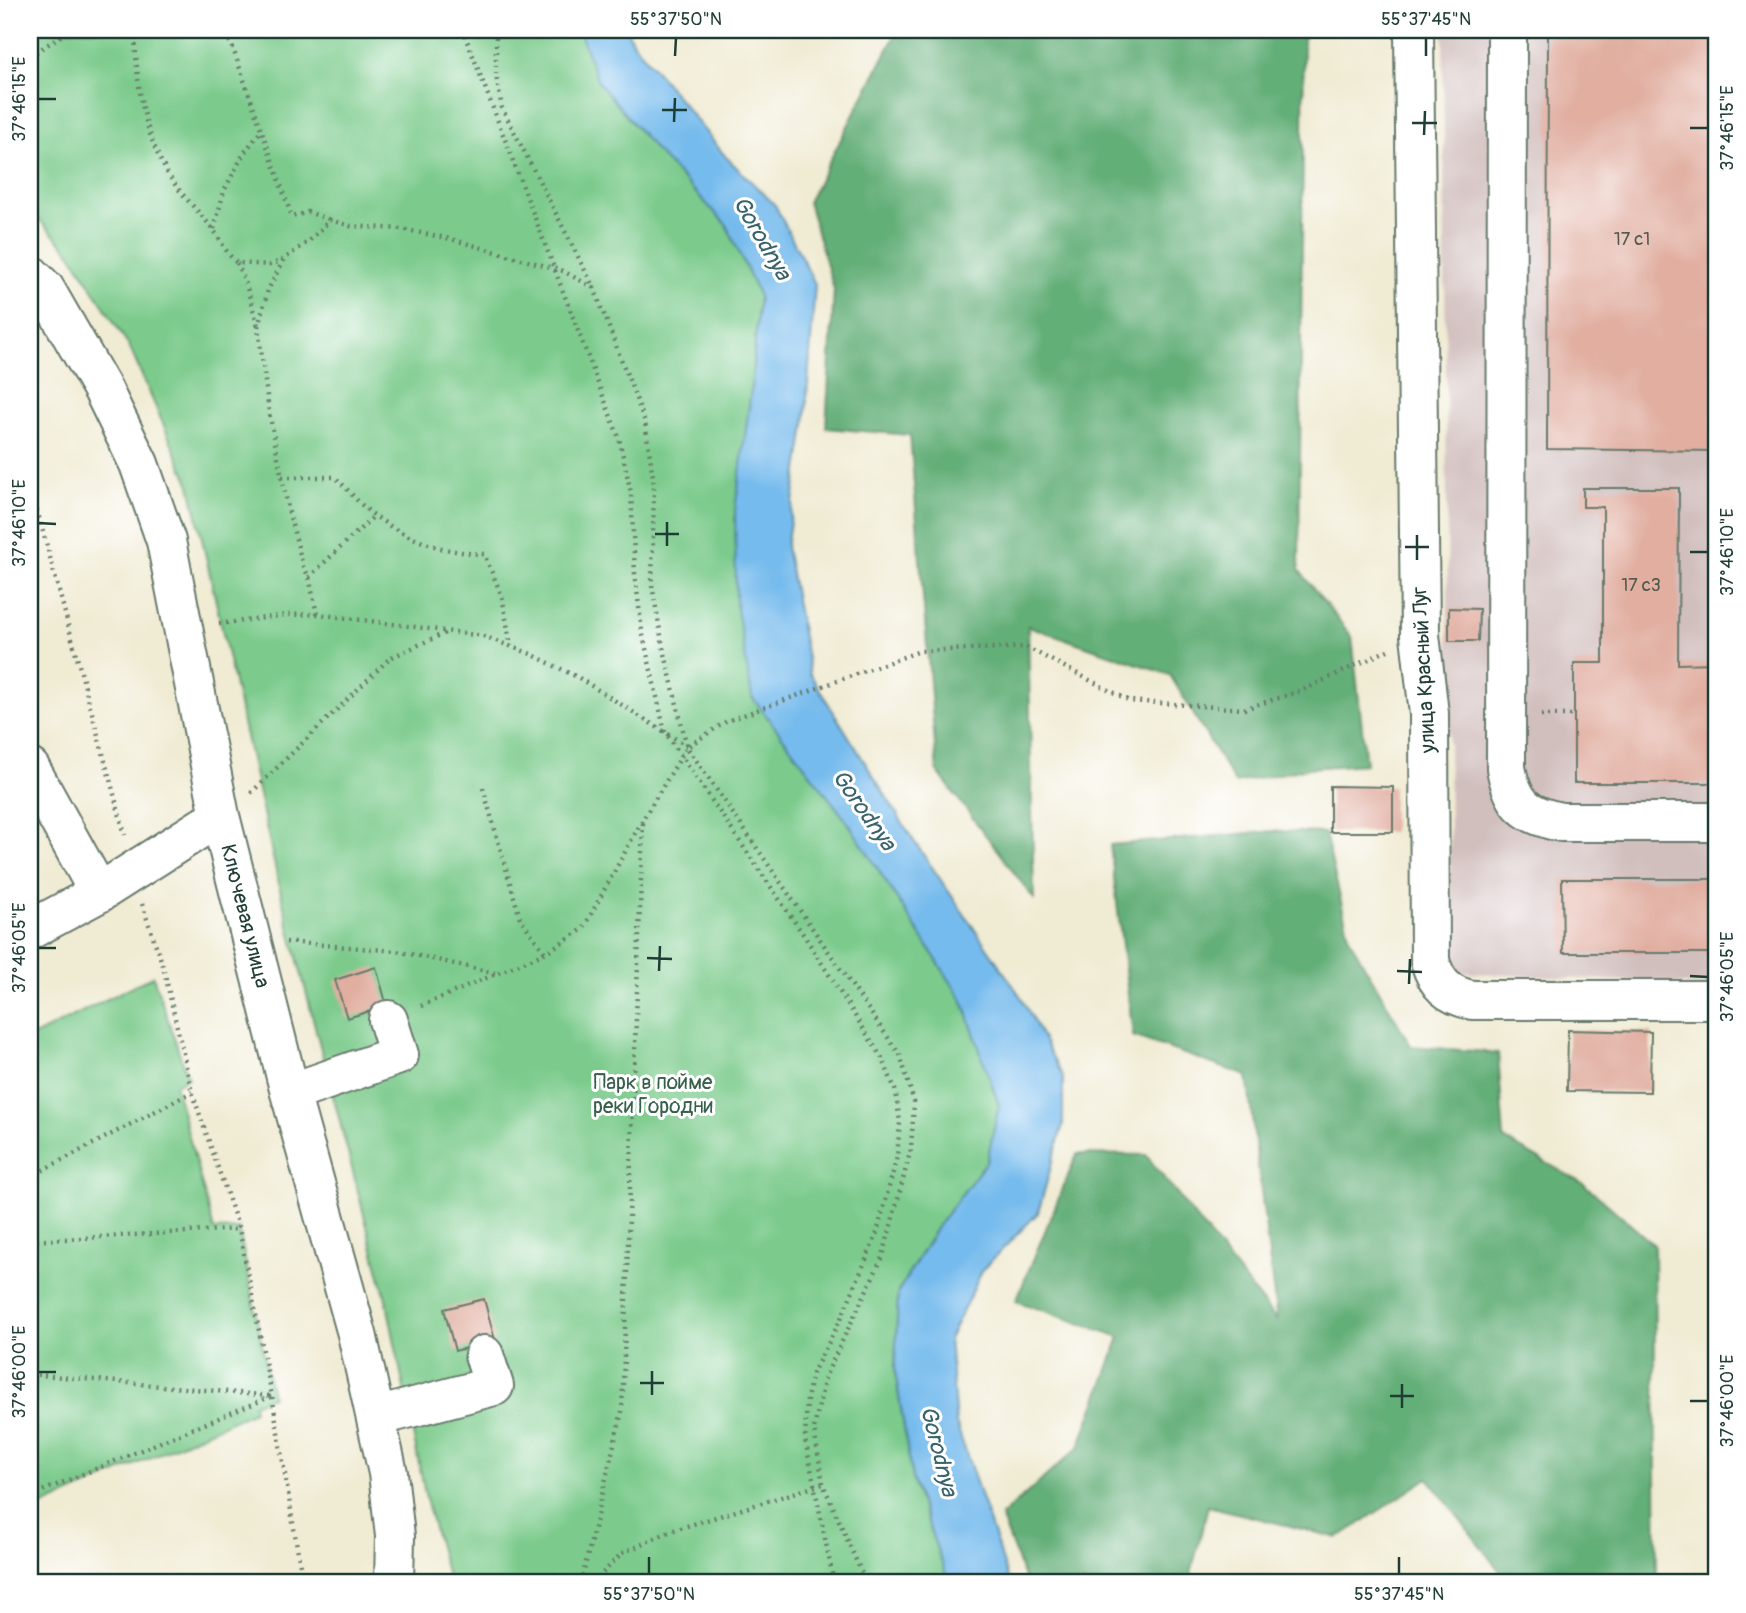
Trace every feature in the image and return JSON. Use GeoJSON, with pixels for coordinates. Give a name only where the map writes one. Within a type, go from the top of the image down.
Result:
{"type":"FeatureCollection","features":[{"type":"Feature","properties":{"kind":"street","name":"улица Красный Луг"},"geometry":{"type":"LineString","coordinates":[[1414,30],[1420,635],[1429,714],[1430,961],[1434,976],[1443,988],[1457,997],[1472,1000],[1716,1000]]}},
{"type":"Feature","properties":{"kind":"street"},"geometry":{"type":"LineString","coordinates":[[1507,30],[1506,768],[1510,790],[1523,807],[1541,818],[1561,822],[1716,822]]}},
{"type":"Feature","properties":{"kind":"street","name":"Ключевая улица"},"geometry":{"type":"LineString","coordinates":[[30,274],[45,289],[103,390],[139,464],[166,541],[231,808],[290,1093],[357,1334],[376,1417],[388,1473],[395,1536],[394,1583]]}},
{"type":"Feature","properties":{"kind":"street"},"geometry":{"type":"LineString","coordinates":[[30,768],[99,893]]}},
{"type":"Feature","properties":{"kind":"street"},"geometry":{"type":"LineString","coordinates":[[30,930],[99,893],[231,808]]}},
{"type":"Feature","properties":{"kind":"street"},"geometry":{"type":"LineString","coordinates":[[290,1093],[399,1055],[388,1020]]}},
{"type":"Feature","properties":{"kind":"street"},"geometry":{"type":"LineString","coordinates":[[376,1417],[494,1386],[484,1355]]}},
{"type":"Feature","properties":{"kind":"street"},"geometry":{"type":"LineString","coordinates":[[388,1473],[417,1583]]}},
{"type":"Feature","properties":{"kind":"path"},"geometry":{"type":"LineString","coordinates":[[30,56],[69,30]]}},
{"type":"Feature","properties":{"kind":"path"},"geometry":{"type":"LineString","coordinates":[[135,30],[137,78],[146,124],[169,174],[214,230],[224,251],[237,263],[245,281],[258,327],[269,412],[282,477],[317,614]]}},
{"type":"Feature","properties":{"kind":"path"},"geometry":{"type":"LineString","coordinates":[[220,30],[231,43],[292,217],[308,212],[350,226],[402,229],[451,239],[563,271],[594,288]]}},
{"type":"Feature","properties":{"kind":"path"},"geometry":{"type":"LineString","coordinates":[[496,30],[496,75],[502,108],[594,288],[645,422],[654,484],[652,585],[687,747]]}},
{"type":"Feature","properties":{"kind":"path"},"geometry":{"type":"LineString","coordinates":[[465,35],[619,438],[631,493],[635,574],[642,631],[665,732],[812,948],[882,1058],[895,1089],[900,1122],[897,1157],[876,1236],[840,1321],[813,1374],[807,1399],[805,1440],[834,1583]]}},
{"type":"Feature","properties":{"kind":"path"},"geometry":{"type":"LineString","coordinates":[[499,124],[502,108]]}},
{"type":"Feature","properties":{"kind":"path"},"geometry":{"type":"LineString","coordinates":[[214,230],[224,191],[244,153],[262,130]]}},
{"type":"Feature","properties":{"kind":"path"},"geometry":{"type":"LineString","coordinates":[[237,263],[270,265],[284,259],[309,241],[330,220]]}},
{"type":"Feature","properties":{"kind":"path"},"geometry":{"type":"LineString","coordinates":[[258,327],[268,290],[284,259]]}},
{"type":"Feature","properties":{"kind":"path"},"geometry":{"type":"LineString","coordinates":[[282,477],[335,477],[375,515],[414,539],[446,551],[484,554],[502,596],[511,646]]}},
{"type":"Feature","properties":{"kind":"path"},"geometry":{"type":"LineString","coordinates":[[30,490],[139,895],[163,967],[192,1092],[239,1229],[272,1396],[303,1583]]}},
{"type":"Feature","properties":{"kind":"path"},"geometry":{"type":"LineString","coordinates":[[309,577],[375,515]]}},
{"type":"Feature","properties":{"kind":"path"},"geometry":{"type":"LineString","coordinates":[[210,625],[286,615],[317,614],[449,631],[483,636],[511,646],[579,678],[687,747],[900,1055],[914,1102],[911,1149],[883,1256],[825,1377],[814,1429],[823,1484],[866,1583]]}},
{"type":"Feature","properties":{"kind":"path"},"geometry":{"type":"LineString","coordinates":[[231,808],[390,657],[449,631]]}},
{"type":"Feature","properties":{"kind":"path"},"geometry":{"type":"LineString","coordinates":[[388,1020],[545,953],[583,929],[643,819],[687,747],[727,720],[920,651],[1026,647],[1130,701],[1244,709],[1303,690],[1420,635]]}},
{"type":"Feature","properties":{"kind":"path"},"geometry":{"type":"LineString","coordinates":[[483,788],[520,918],[545,953]]}},
{"type":"Feature","properties":{"kind":"path"},"geometry":{"type":"LineString","coordinates":[[581,1583],[622,1411],[643,819]]}},
{"type":"Feature","properties":{"kind":"path"},"geometry":{"type":"LineString","coordinates":[[284,942],[397,951],[497,974]]}},
{"type":"Feature","properties":{"kind":"path"},"geometry":{"type":"LineString","coordinates":[[30,1177],[192,1092]]}},
{"type":"Feature","properties":{"kind":"path"},"geometry":{"type":"LineString","coordinates":[[30,1241],[239,1229]]}},
{"type":"Feature","properties":{"kind":"path"},"geometry":{"type":"LineString","coordinates":[[30,1374],[272,1396]]}},
{"type":"Feature","properties":{"kind":"path"},"geometry":{"type":"LineString","coordinates":[[30,1496],[272,1396]]}},
{"type":"Feature","properties":{"kind":"path"},"geometry":{"type":"LineString","coordinates":[[593,1583],[622,1553],[671,1531],[823,1484]]}},
{"type":"Feature","properties":{"kind":"shaded area"},"geometry":{"type":"Polygon","coordinates":[[[1443,30],[1716,30],[1716,986],[1451,972],[1443,30]]]}},
{"type":"Feature","properties":{"kind":"green space","name":"Парк в пойме реки Городни"},"geometry":{"type":"Polygon","coordinates":[[[30,30],[579,30],[598,82],[657,152],[726,224],[759,296],[751,391],[752,696],[849,824],[963,1001],[999,1105],[987,1161],[937,1227],[898,1292],[895,1371],[912,1478],[949,1583],[449,1583],[426,1499],[387,1303],[284,907],[190,485],[129,346],[69,251],[30,210],[30,30]]]}},
{"type":"Feature","properties":{"kind":"green space"},"geometry":{"type":"Polygon","coordinates":[[[898,30],[1304,30],[1299,570],[1352,637],[1366,764],[1308,768],[1235,783],[1170,675],[1028,626],[1034,899],[937,771],[910,435],[826,428],[834,289],[808,202],[898,30]]]}},
{"type":"Feature","properties":{"kind":"green space"},"geometry":{"type":"Polygon","coordinates":[[[1274,831],[1325,833],[1350,940],[1411,1046],[1498,1053],[1504,1139],[1584,1184],[1654,1245],[1657,1583],[1509,1583],[1428,1478],[1338,1538],[1208,1506],[1191,1573],[1199,1583],[1026,1583],[1001,1516],[1079,1447],[1120,1337],[1016,1301],[1077,1154],[1146,1155],[1277,1321],[1247,1076],[1133,1036],[1110,845],[1274,831]]]}},
{"type":"Feature","properties":{"kind":"green space"},"geometry":{"type":"Polygon","coordinates":[[[153,976],[188,1078],[175,1085],[214,1230],[239,1229],[272,1396],[253,1404],[254,1411],[30,1512],[30,1038],[153,976]]]}},
{"type":"Feature","properties":{"kind":"water","name":"Gorodnya"},"geometry":{"type":"Polygon","coordinates":[[[579,30],[627,30],[632,41],[725,156],[775,205],[815,284],[805,426],[786,547],[810,674],[910,835],[1021,997],[1063,1077],[1063,1124],[1038,1213],[983,1269],[949,1339],[956,1423],[1010,1583],[949,1583],[912,1478],[895,1371],[898,1292],[937,1227],[987,1161],[999,1105],[963,1001],[849,824],[752,697],[736,603],[735,510],[751,391],[759,296],[726,224],[657,152],[598,82],[579,30]]]}},
{"type":"Feature","properties":{"kind":"building"},"geometry":{"type":"Polygon","coordinates":[[[1548,30],[1716,30],[1716,451],[1547,449],[1548,30]]]}},
{"type":"Feature","properties":{"kind":"building"},"geometry":{"type":"Polygon","coordinates":[[[1583,488],[1679,488],[1678,664],[1716,663],[1716,783],[1574,783],[1574,663],[1603,663],[1603,507],[1583,507],[1583,488]]]}},
{"type":"Feature","properties":{"kind":"building"},"geometry":{"type":"Polygon","coordinates":[[[1449,608],[1479,609],[1478,641],[1449,641],[1449,608]]]}},
{"type":"Feature","properties":{"kind":"building"},"geometry":{"type":"Polygon","coordinates":[[[1330,786],[1393,787],[1393,832],[1330,832],[1330,786]]]}},
{"type":"Feature","properties":{"kind":"building"},"geometry":{"type":"Polygon","coordinates":[[[1562,879],[1716,879],[1716,953],[1563,953],[1562,879]]]}},
{"type":"Feature","properties":{"kind":"building"},"geometry":{"type":"Polygon","coordinates":[[[376,967],[387,1006],[347,1018],[335,980],[376,967]]]}},
{"type":"Feature","properties":{"kind":"building"},"geometry":{"type":"Polygon","coordinates":[[[1568,1030],[1651,1032],[1650,1092],[1567,1091],[1568,1030]]]}},
{"type":"Feature","properties":{"kind":"building"},"geometry":{"type":"Polygon","coordinates":[[[484,1299],[495,1340],[455,1351],[444,1309],[484,1299]]]}}]}
